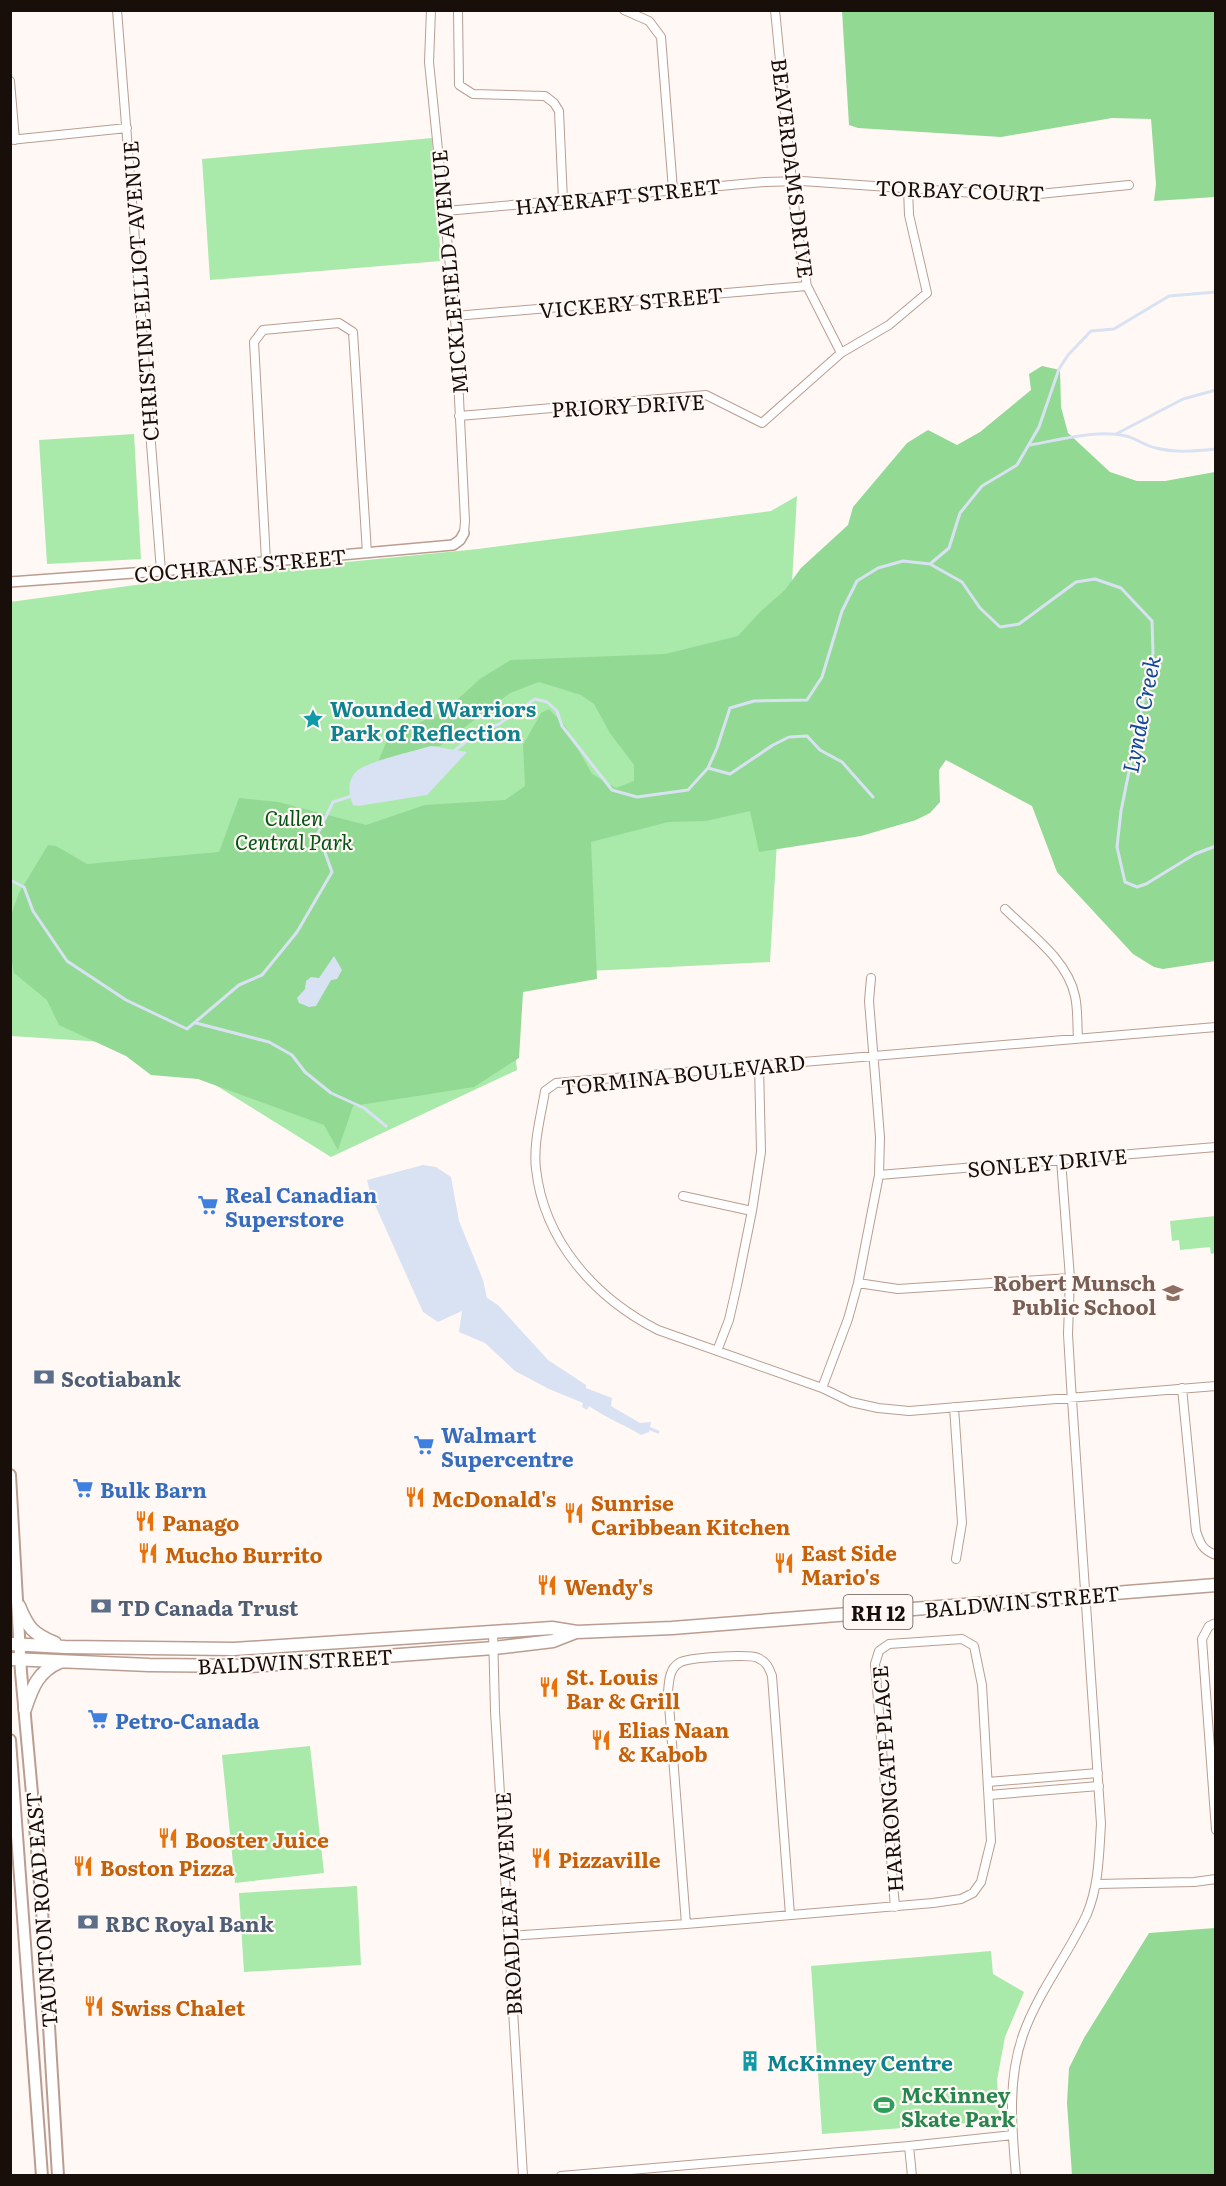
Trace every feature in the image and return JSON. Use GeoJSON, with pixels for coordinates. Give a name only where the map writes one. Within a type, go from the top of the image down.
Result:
{"type":"FeatureCollection","features":[{"type":"Feature","properties":{"kind":"main road","name":"TAUNTON ROAD EAST"},"geometry":{"type":"LineString","coordinates":[[10,1475],[19,1606],[16,1660],[25,1709],[41,1893],[58,2175]]}},
{"type":"Feature","properties":{"kind":"main road","name":"BALDWIN STREET"},"geometry":{"type":"LineString","coordinates":[[16,1644],[64,1647],[244,1648],[552,1628],[577,1632],[672,1628],[1215,1585]]}},
{"type":"Feature","properties":{"kind":"main road"},"geometry":{"type":"LineString","coordinates":[[19,1606],[26,1626],[42,1638],[64,1647]]}},
{"type":"Feature","properties":{"kind":"main road","name":"BALDWIN STREET"},"geometry":{"type":"LineString","coordinates":[[16,1660],[250,1666],[494,1648],[554,1641],[577,1632]]}},
{"type":"Feature","properties":{"kind":"main road"},"geometry":{"type":"LineString","coordinates":[[25,1709],[37,1679],[50,1666],[64,1661]]}},
{"type":"Feature","properties":{"kind":"main road","name":"TAUNTON ROAD EAST"},"geometry":{"type":"LineString","coordinates":[[10,1740],[42,2175]]}},
{"type":"Feature","properties":{"kind":"street","name":"CHRISTINE ELLIOT AVENUE"},"geometry":{"type":"LineString","coordinates":[[117,10],[161,571]]}},
{"type":"Feature","properties":{"kind":"street","name":"MICKLEFIELD AVENUE"},"geometry":{"type":"LineString","coordinates":[[431,10],[429,62],[455,316],[464,533]]}},
{"type":"Feature","properties":{"kind":"street"},"geometry":{"type":"LineString","coordinates":[[458,10],[459,85],[472,94],[545,96],[554,103],[559,111],[563,201]]}},
{"type":"Feature","properties":{"kind":"street"},"geometry":{"type":"LineString","coordinates":[[624,10],[649,21],[661,37],[673,190]]}},
{"type":"Feature","properties":{"kind":"street","name":"BEAVERDAMS DRIVE"},"geometry":{"type":"LineString","coordinates":[[775,10],[791,182],[807,286],[842,353]]}},
{"type":"Feature","properties":{"kind":"street"},"geometry":{"type":"LineString","coordinates":[[10,81],[13,140],[127,128]]}},
{"type":"Feature","properties":{"kind":"street","name":"HAYERAFT STREET"},"geometry":{"type":"LineString","coordinates":[[446,211],[725,185],[791,182]]}},
{"type":"Feature","properties":{"kind":"street","name":"TORBAY COURT"},"geometry":{"type":"LineString","coordinates":[[791,182],[1019,196],[1129,185]]}},
{"type":"Feature","properties":{"kind":"street","name":"PRIORY DRIVE"},"geometry":{"type":"LineString","coordinates":[[459,416],[706,395],[762,423],[842,353],[890,325],[927,293],[909,215],[908,188]]}},
{"type":"Feature","properties":{"kind":"street","name":"VICKERY STREET"},"geometry":{"type":"LineString","coordinates":[[455,316],[807,286]]}},
{"type":"Feature","properties":{"kind":"street"},"geometry":{"type":"LineString","coordinates":[[266,561],[254,342],[263,330],[339,323],[353,332],[367,553]]}},
{"type":"Feature","properties":{"kind":"street","name":"COCHRANE STREET"},"geometry":{"type":"LineString","coordinates":[[10,582],[453,545],[464,533]]}},
{"type":"Feature","properties":{"kind":"street"},"geometry":{"type":"LineString","coordinates":[[1005,909],[1047,949],[1064,969],[1075,995],[1078,1038]]}},
{"type":"Feature","properties":{"kind":"street"},"geometry":{"type":"LineString","coordinates":[[822,1388],[848,1319],[858,1283],[879,1175],[880,1137],[869,1001],[871,978]]}},
{"type":"Feature","properties":{"kind":"street","name":"TORMINA BOULEVARD"},"geometry":{"type":"LineString","coordinates":[[1215,1027],[556,1083],[545,1091],[536,1144],[537,1176],[549,1219],[577,1266],[593,1285],[634,1318],[658,1330],[822,1388],[850,1402],[909,1411],[1215,1386]]}},
{"type":"Feature","properties":{"kind":"street"},"geometry":{"type":"LineString","coordinates":[[717,1351],[729,1320],[752,1211],[761,1152],[759,1065]]}},
{"type":"Feature","properties":{"kind":"street","name":"SONLEY DRIVE"},"geometry":{"type":"LineString","coordinates":[[879,1175],[1215,1146]]}},
{"type":"Feature","properties":{"kind":"street"},"geometry":{"type":"LineString","coordinates":[[1016,2175],[1011,2102],[1014,2070],[1022,2036],[1038,2001],[1087,1914],[1096,1884],[1101,1824],[1068,1334],[1070,1278],[1061,1160]]}},
{"type":"Feature","properties":{"kind":"street"},"geometry":{"type":"LineString","coordinates":[[683,1196],[752,1211]]}},
{"type":"Feature","properties":{"kind":"street"},"geometry":{"type":"LineString","coordinates":[[858,1283],[898,1289],[1070,1278]]}},
{"type":"Feature","properties":{"kind":"street"},"geometry":{"type":"LineString","coordinates":[[1182,1388],[1196,1531],[1201,1545],[1207,1552],[1215,1555]]}},
{"type":"Feature","properties":{"kind":"street"},"geometry":{"type":"LineString","coordinates":[[954,1407],[962,1522],[957,1559]]}},
{"type":"Feature","properties":{"kind":"street"},"geometry":{"type":"LineString","coordinates":[[1215,1623],[1209,1626],[1202,1639],[1215,1830]]}},
{"type":"Feature","properties":{"kind":"street","name":"BROADLEAF AVENUE"},"geometry":{"type":"LineString","coordinates":[[493,1632],[495,1711],[523,2175]]}},
{"type":"Feature","properties":{"kind":"street","name":"HARRONGATE PLACE"},"geometry":{"type":"LineString","coordinates":[[509,1936],[894,1906],[961,1899],[973,1893],[981,1881],[991,1841],[982,1685],[974,1646],[962,1639],[889,1644],[879,1651],[875,1664],[894,1906]]}},
{"type":"Feature","properties":{"kind":"street"},"geometry":{"type":"LineString","coordinates":[[686,1924],[668,1692],[669,1675],[678,1663],[693,1658],[757,1657],[768,1665],[772,1676],[790,1915]]}},
{"type":"Feature","properties":{"kind":"street"},"geometry":{"type":"LineString","coordinates":[[988,1782],[1098,1773]]}},
{"type":"Feature","properties":{"kind":"street"},"geometry":{"type":"LineString","coordinates":[[989,1795],[1099,1786]]}},
{"type":"Feature","properties":{"kind":"street"},"geometry":{"type":"LineString","coordinates":[[1096,1884],[1194,1882],[1215,1879]]}},
{"type":"Feature","properties":{"kind":"street"},"geometry":{"type":"LineString","coordinates":[[561,2175],[1013,2135]]}},
{"type":"Feature","properties":{"kind":"street"},"geometry":{"type":"LineString","coordinates":[[909,2146],[912,2175]]}},
{"type":"Feature","properties":{"kind":"green space"},"geometry":{"type":"Polygon","coordinates":[[[842,11],[1215,11],[1215,197],[1154,201],[1156,184],[1151,119],[1112,118],[1001,137],[858,128],[849,125],[842,11]]]}},
{"type":"Feature","properties":{"kind":"green space"},"geometry":{"type":"Polygon","coordinates":[[[432,138],[441,261],[210,280],[202,159],[432,138]]]}},
{"type":"Feature","properties":{"kind":"green space"},"geometry":{"type":"Polygon","coordinates":[[[1042,366],[1060,370],[1061,407],[1068,433],[1110,472],[1137,481],[1165,481],[1215,472],[1215,961],[1163,969],[1154,967],[1133,954],[1057,872],[1032,806],[946,760],[939,770],[940,802],[930,813],[916,820],[861,836],[759,852],[750,811],[706,821],[668,822],[591,842],[597,979],[523,992],[519,1058],[474,1087],[353,1106],[338,1150],[324,1125],[198,1079],[151,1075],[126,1056],[59,1025],[47,1000],[14,973],[11,957],[10,918],[19,893],[48,845],[56,846],[87,864],[219,852],[239,798],[278,802],[366,825],[425,805],[505,800],[525,786],[523,745],[541,713],[549,709],[565,726],[592,774],[616,788],[634,781],[634,765],[610,733],[594,704],[581,695],[539,682],[510,693],[440,746],[431,746],[378,762],[388,738],[447,709],[480,679],[511,660],[665,654],[738,636],[785,590],[801,568],[848,525],[853,507],[907,443],[928,430],[957,445],[980,432],[1031,390],[1029,374],[1042,366]]]}},
{"type":"Feature","properties":{"kind":"green space"},"geometry":{"type":"Polygon","coordinates":[[[134,434],[141,559],[47,564],[39,440],[134,434]]]}},
{"type":"Feature","properties":{"kind":"green space","name":"Cullen Central Park"},"geometry":{"type":"Polygon","coordinates":[[[797,496],[770,962],[507,975],[517,1070],[331,1157],[151,1045],[11,1036],[10,602],[187,578],[478,549],[771,511],[797,496]]]}},
{"type":"Feature","properties":{"kind":"green space"},"geometry":{"type":"Polygon","coordinates":[[[1215,1216],[1215,1253],[1211,1254],[1210,1247],[1180,1250],[1179,1240],[1172,1241],[1170,1221],[1215,1216]]]}},
{"type":"Feature","properties":{"kind":"green space"},"geometry":{"type":"Polygon","coordinates":[[[310,1746],[324,1873],[235,1883],[222,1755],[310,1746]]]}},
{"type":"Feature","properties":{"kind":"green space"},"geometry":{"type":"Polygon","coordinates":[[[357,1886],[361,1965],[244,1972],[239,1893],[357,1886]]]}},
{"type":"Feature","properties":{"kind":"green space"},"geometry":{"type":"Polygon","coordinates":[[[1215,1928],[1215,2175],[1072,2175],[1067,2103],[1069,2068],[1084,2038],[1149,1933],[1215,1928]]]}},
{"type":"Feature","properties":{"kind":"green space"},"geometry":{"type":"Polygon","coordinates":[[[991,1951],[993,1974],[1024,1992],[1005,2037],[997,2080],[1000,2121],[911,2127],[904,2130],[903,2128],[822,2134],[811,1966],[991,1951]]]}},
{"type":"Feature","properties":{"kind":"water"},"geometry":{"type":"Polygon","coordinates":[[[431,746],[467,752],[427,795],[353,805],[350,786],[358,770],[382,760],[431,746]]]}},
{"type":"Feature","properties":{"kind":"water"},"geometry":{"type":"Polygon","coordinates":[[[334,956],[342,970],[337,979],[331,980],[316,1006],[309,1007],[299,1003],[297,998],[305,989],[306,981],[311,977],[319,978],[334,956]]]}},
{"type":"Feature","properties":{"kind":"water"},"geometry":{"type":"Polygon","coordinates":[[[423,1165],[436,1167],[451,1177],[459,1221],[483,1280],[487,1298],[498,1305],[548,1360],[586,1385],[586,1388],[612,1398],[611,1406],[640,1423],[651,1422],[649,1432],[641,1435],[589,1406],[587,1410],[582,1407],[583,1403],[549,1389],[515,1371],[485,1343],[459,1332],[462,1311],[438,1322],[423,1312],[371,1196],[367,1180],[423,1165]]]}},
{"type":"Feature","properties":{"kind":"waterway"},"geometry":{"type":"LineString","coordinates":[[930,564],[949,548],[960,513],[982,486],[1017,465],[1039,427],[1059,369],[1068,355],[1091,331],[1114,329],[1169,296],[1216,292]]}},
{"type":"Feature","properties":{"kind":"waterway"},"geometry":{"type":"LineString","coordinates":[[1116,434],[1183,399],[1216,390]]}},
{"type":"Feature","properties":{"kind":"waterway"},"geometry":{"type":"LineString","coordinates":[[1030,445],[1078,436],[1115,434],[1133,438],[1163,450],[1216,449]]}},
{"type":"Feature","properties":{"kind":"waterway","name":"Lynde Creek"},"geometry":{"type":"LineString","coordinates":[[454,751],[477,733],[499,724],[535,699],[547,702],[557,711],[562,726],[612,790],[637,797],[688,790],[708,768],[730,708],[754,701],[807,700],[822,677],[842,611],[857,581],[878,568],[903,561],[930,564],[962,582],[980,608],[1000,627],[1019,624],[1076,582],[1095,579],[1121,588],[1152,621],[1153,653],[1121,811],[1117,847],[1125,882],[1137,887],[1146,884],[1195,854],[1216,846]]}},
{"type":"Feature","properties":{"kind":"waterway"},"geometry":{"type":"LineString","coordinates":[[708,768],[730,774],[789,737],[807,736],[820,750],[842,762],[873,797]]}},
{"type":"Feature","properties":{"kind":"waterway","name":"Lynde Creek"},"geometry":{"type":"LineString","coordinates":[[10,880],[24,887],[33,911],[67,961],[126,1000],[187,1029],[239,985],[262,975],[297,932],[332,872],[318,833],[333,802],[352,796]]}},
{"type":"Feature","properties":{"kind":"waterway"},"geometry":{"type":"LineString","coordinates":[[196,1023],[269,1042],[292,1055],[305,1072],[331,1093],[364,1108],[386,1126]]}},
{"type":"Feature","properties":{"kind":"waterway"},"geometry":{"type":"LineString","coordinates":[[646,1427],[658,1432]]}},
{"type":"Feature","properties":{"kind":"place","name":"Wounded Warriors Park of Reflection"},"geometry":{"type":"Point","coordinates":[313,719]}},
{"type":"Feature","properties":{"kind":"place","name":"Real Canadian Superstore"},"geometry":{"type":"Point","coordinates":[208,1205]}},
{"type":"Feature","properties":{"kind":"place","name":"Robert Munsch Public School"},"geometry":{"type":"Point","coordinates":[1173,1293]}},
{"type":"Feature","properties":{"kind":"place","name":"Scotiabank"},"geometry":{"type":"Point","coordinates":[44,1377]}},
{"type":"Feature","properties":{"kind":"place","name":"Walmart Supercentre"},"geometry":{"type":"Point","coordinates":[424,1445]}},
{"type":"Feature","properties":{"kind":"place","name":"Bulk Barn"},"geometry":{"type":"Point","coordinates":[83,1488]}},
{"type":"Feature","properties":{"kind":"place","name":"McDonald's"},"geometry":{"type":"Point","coordinates":[415,1497]}},
{"type":"Feature","properties":{"kind":"place","name":"Sunrise Caribbean Kitchen"},"geometry":{"type":"Point","coordinates":[574,1513]}},
{"type":"Feature","properties":{"kind":"place","name":"Panago"},"geometry":{"type":"Point","coordinates":[145,1521]}},
{"type":"Feature","properties":{"kind":"place","name":"Mucho Burrito"},"geometry":{"type":"Point","coordinates":[148,1553]}},
{"type":"Feature","properties":{"kind":"place","name":"East Side Mario's"},"geometry":{"type":"Point","coordinates":[784,1563]}},
{"type":"Feature","properties":{"kind":"place","name":"Wendy's"},"geometry":{"type":"Point","coordinates":[547,1585]}},
{"type":"Feature","properties":{"kind":"place","name":"TD Canada Trust"},"geometry":{"type":"Point","coordinates":[101,1606]}},
{"type":"Feature","properties":{"kind":"place","name":"St. Louis Bar & Grill"},"geometry":{"type":"Point","coordinates":[549,1687]}},
{"type":"Feature","properties":{"kind":"place","name":"Petro-Canada"},"geometry":{"type":"Point","coordinates":[98,1719]}},
{"type":"Feature","properties":{"kind":"place","name":"Elias Naan & Kabob"},"geometry":{"type":"Point","coordinates":[601,1740]}},
{"type":"Feature","properties":{"kind":"place","name":"Booster Juice"},"geometry":{"type":"Point","coordinates":[168,1838]}},
{"type":"Feature","properties":{"kind":"place","name":"Pizzaville"},"geometry":{"type":"Point","coordinates":[541,1858]}},
{"type":"Feature","properties":{"kind":"place","name":"Boston Pizza"},"geometry":{"type":"Point","coordinates":[83,1866]}},
{"type":"Feature","properties":{"kind":"place","name":"RBC Royal Bank"},"geometry":{"type":"Point","coordinates":[88,1922]}},
{"type":"Feature","properties":{"kind":"place","name":"Swiss Chalet"},"geometry":{"type":"Point","coordinates":[94,2006]}},
{"type":"Feature","properties":{"kind":"place","name":"McKinney Centre"},"geometry":{"type":"Point","coordinates":[750,2061]}},
{"type":"Feature","properties":{"kind":"place","name":"McKinney Skate Park"},"geometry":{"type":"Point","coordinates":[884,2105]}}]}
